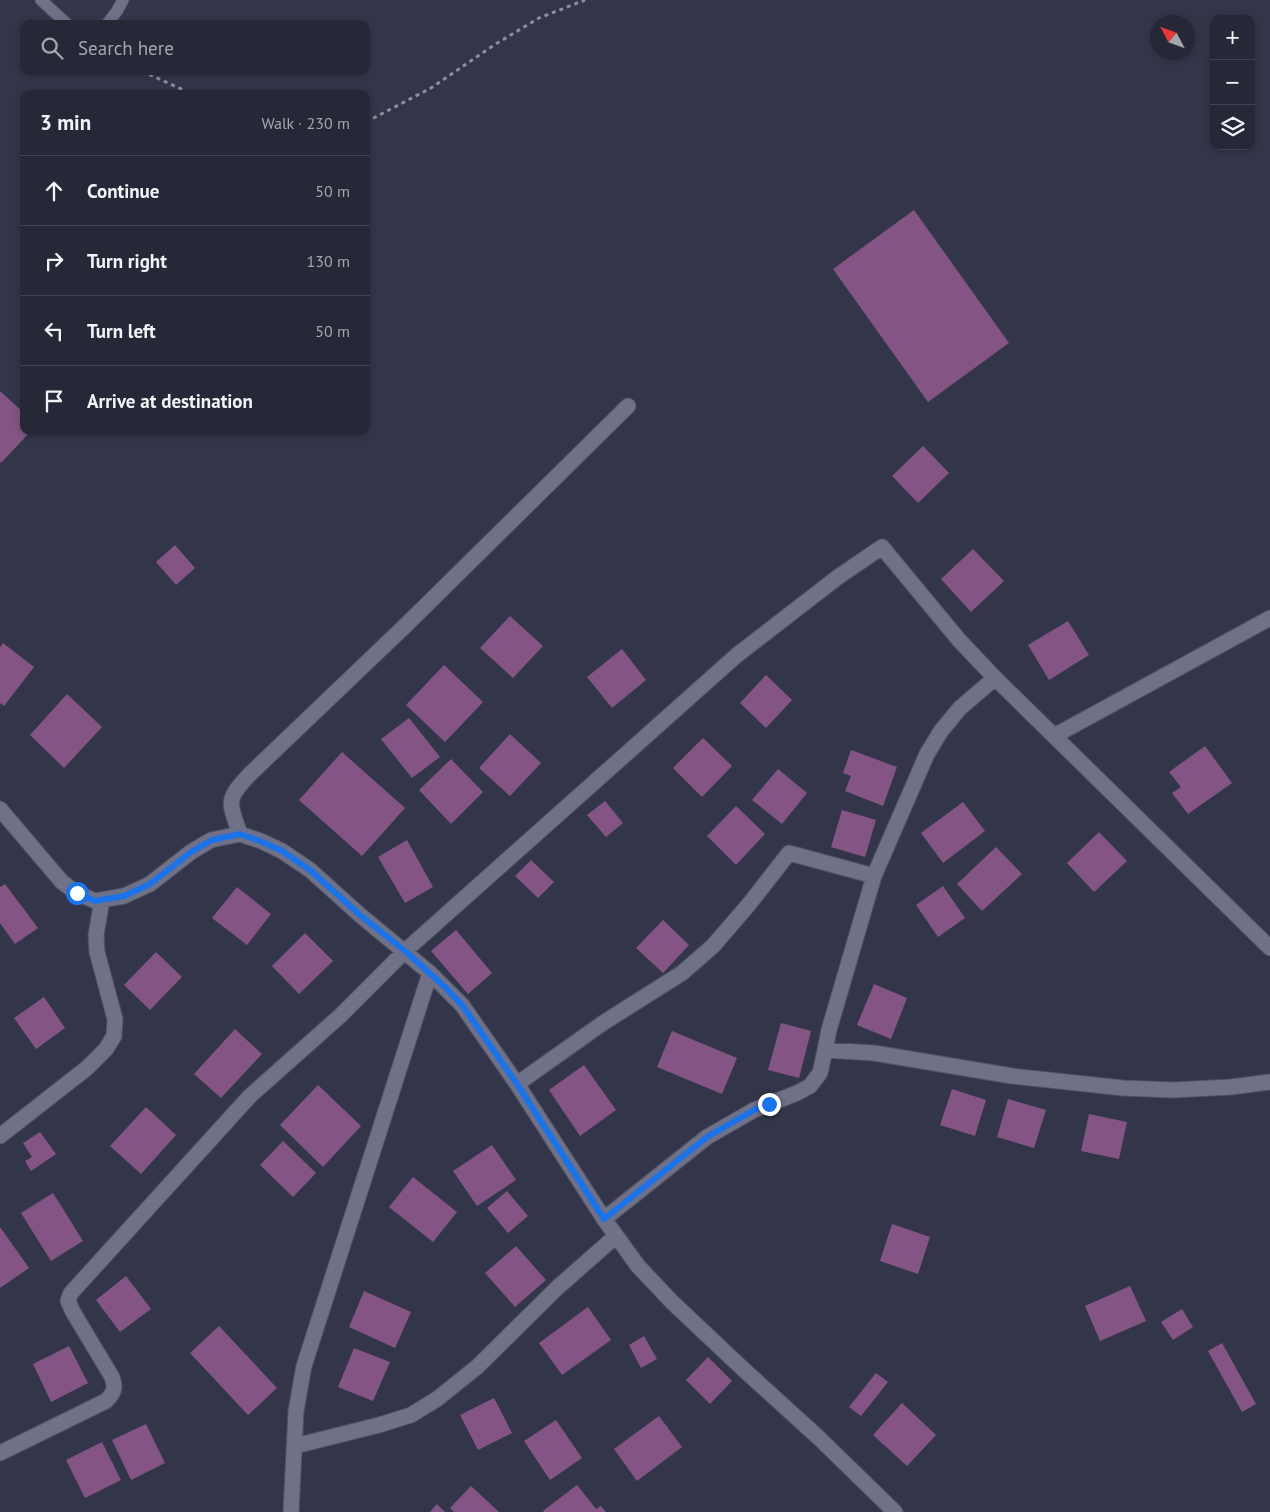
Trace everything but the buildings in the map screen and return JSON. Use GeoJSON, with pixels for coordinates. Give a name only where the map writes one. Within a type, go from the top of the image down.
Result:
{"type":"FeatureCollection","features":[{"type":"Feature","properties":{"kind":"street"},"geometry":{"type":"LineString","coordinates":[[240,834],[230,806],[234,791],[628,406]]}},
{"type":"Feature","properties":{"kind":"street"},"geometry":{"type":"LineString","coordinates":[[0,1453],[106,1401],[113,1394],[116,1386],[112,1377],[68,1301],[71,1293],[250,1096],[340,1016],[405,951],[737,655],[838,577],[882,548],[959,640],[995,678],[1270,948]]}},
{"type":"Feature","properties":{"kind":"street"},"geometry":{"type":"LineString","coordinates":[[1054,736],[1270,618]]}},
{"type":"Feature","properties":{"kind":"street"},"geometry":{"type":"LineString","coordinates":[[604,1219],[707,1137],[754,1110],[810,1086],[820,1073],[829,1030],[874,876],[927,754],[941,731],[960,708],[995,678]]}},
{"type":"Feature","properties":{"kind":"street"},"geometry":{"type":"LineString","coordinates":[[0,810],[62,882],[77,893],[95,901],[124,896],[150,884],[191,852],[212,840],[240,834],[282,851],[310,870],[360,915],[430,973],[462,1005],[517,1084],[604,1219],[638,1266],[672,1302],[896,1512]]}},
{"type":"Feature","properties":{"kind":"street"},"geometry":{"type":"LineString","coordinates":[[517,1084],[603,1023],[682,973],[713,946],[789,853],[874,876]]}},
{"type":"Feature","properties":{"kind":"street"},"geometry":{"type":"LineString","coordinates":[[0,1136],[87,1068],[106,1049],[114,1036],[115,1019],[97,952],[96,935],[102,900]]}},
{"type":"Feature","properties":{"kind":"street"},"geometry":{"type":"LineString","coordinates":[[291,1512],[296,1411],[304,1366],[430,973]]}},
{"type":"Feature","properties":{"kind":"street"},"geometry":{"type":"LineString","coordinates":[[825,1050],[874,1053],[1012,1076],[1123,1088],[1173,1090],[1231,1087],[1270,1082]]}},
{"type":"Feature","properties":{"kind":"street"},"geometry":{"type":"LineString","coordinates":[[294,1446],[411,1415],[437,1399],[477,1367],[557,1288],[616,1236]]}},
{"type":"Feature","properties":{"kind":"lane"},"geometry":{"type":"LineString","coordinates":[[41,0],[63,20]]}},
{"type":"Feature","properties":{"kind":"lane"},"geometry":{"type":"LineString","coordinates":[[110,20],[123,0]]}},
{"type":"Feature","properties":{"kind":"path"},"geometry":{"type":"LineString","coordinates":[[370,120],[431,88],[494,45],[539,18],[585,0]]}},
{"type":"Feature","properties":{"kind":"path"},"geometry":{"type":"LineString","coordinates":[[151,75],[183,90]]}},
{"type":"Feature","properties":{"kind":"route"},"geometry":{"type":"LineString","coordinates":[[77,893],[95,901],[124,896],[150,884],[191,852],[212,840],[240,834],[282,851],[310,870],[360,915],[405,951],[462,1005],[517,1084],[604,1219],[707,1137],[754,1110],[769,1104]]}}]}
